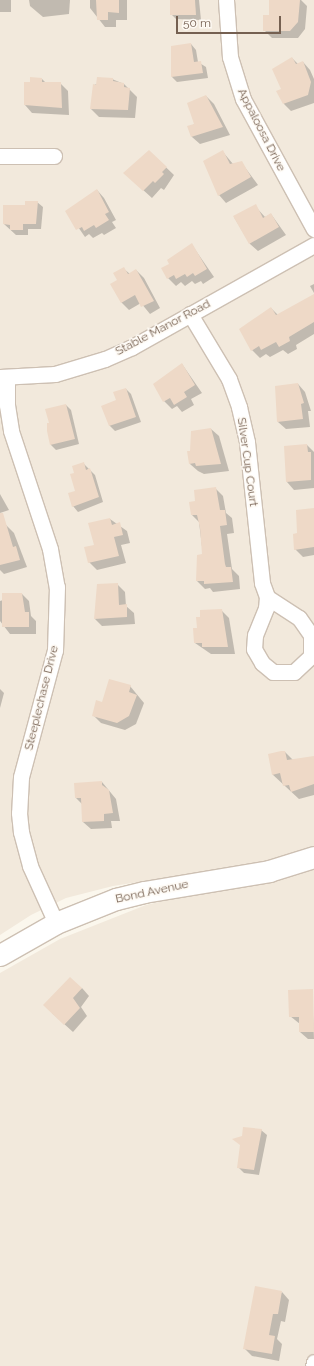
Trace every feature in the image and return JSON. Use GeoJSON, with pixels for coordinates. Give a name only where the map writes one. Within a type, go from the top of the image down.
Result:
{"type":"FeatureCollection","features":[{"type":"Feature","properties":{"kind":"street","name":"Appaloosa Drive"},"geometry":{"type":"LineString","coordinates":[[226,0],[230,57],[243,99],[314,229]]}},
{"type":"Feature","properties":{"kind":"street"},"geometry":{"type":"LineString","coordinates":[[0,156],[54,156]]}},
{"type":"Feature","properties":{"kind":"street","name":"Stable Manor Road"},"geometry":{"type":"LineString","coordinates":[[4,377],[55,374],[105,359],[314,245]]}},
{"type":"Feature","properties":{"kind":"street","name":"Silver Cup Court"},"geometry":{"type":"LineString","coordinates":[[190,314],[229,379],[239,407],[246,442],[262,583],[267,597],[266,608],[255,635],[254,649],[262,663],[273,672],[294,672],[311,656],[311,635],[299,618],[267,597]]}},
{"type":"Feature","properties":{"kind":"street","name":"Steeplechase Drive"},"geometry":{"type":"LineString","coordinates":[[4,377],[11,431],[50,548],[57,587],[58,628],[55,650],[23,772],[19,813],[21,832],[30,866],[56,923]]}},
{"type":"Feature","properties":{"kind":"street","name":"Bond Avenue"},"geometry":{"type":"LineString","coordinates":[[0,955],[56,923],[87,909],[144,892],[252,875],[314,857]]}},
{"type":"Feature","properties":{"kind":"street"},"geometry":{"type":"LineString","coordinates":[[313,1366],[314,1362]]}},
{"type":"Feature","properties":{"kind":"shaded area"},"geometry":{"type":"Polygon","coordinates":[[[0,0],[314,0],[314,846],[266,862],[113,886],[66,898],[31,915],[0,935],[0,0]]]}},
{"type":"Feature","properties":{"kind":"shaded area"},"geometry":{"type":"Polygon","coordinates":[[[314,868],[314,1366],[0,1366],[0,973],[60,939],[146,905],[198,893],[270,882],[314,868]]]}},
{"type":"Feature","properties":{"kind":"building"},"geometry":{"type":"Polygon","coordinates":[[[96,0],[119,0],[119,13],[108,12],[108,20],[97,20],[96,0]]]}},
{"type":"Feature","properties":{"kind":"building"},"geometry":{"type":"Polygon","coordinates":[[[170,0],[195,0],[196,15],[170,15],[170,0]]]}},
{"type":"Feature","properties":{"kind":"building"},"geometry":{"type":"Polygon","coordinates":[[[269,0],[300,0],[298,22],[290,31],[263,31],[263,15],[269,15],[269,0]]]}},
{"type":"Feature","properties":{"kind":"building"},"geometry":{"type":"Polygon","coordinates":[[[191,43],[194,62],[201,61],[203,73],[171,77],[171,46],[191,43]]]}},
{"type":"Feature","properties":{"kind":"building"},"geometry":{"type":"Polygon","coordinates":[[[292,57],[296,64],[303,61],[311,82],[308,95],[283,104],[276,91],[281,89],[272,69],[292,57]]]}},
{"type":"Feature","properties":{"kind":"building"},"geometry":{"type":"Polygon","coordinates":[[[30,77],[42,78],[42,82],[61,82],[62,108],[24,105],[24,82],[30,82],[30,77]]]}},
{"type":"Feature","properties":{"kind":"building"},"geometry":{"type":"Polygon","coordinates":[[[97,77],[113,78],[113,81],[124,83],[124,87],[130,88],[128,110],[90,109],[93,84],[96,85],[97,77]]]}},
{"type":"Feature","properties":{"kind":"building"},"geometry":{"type":"Polygon","coordinates":[[[206,95],[223,127],[191,137],[187,126],[194,124],[187,103],[206,95]]]}},
{"type":"Feature","properties":{"kind":"building"},"geometry":{"type":"Polygon","coordinates":[[[149,150],[167,167],[162,172],[164,174],[155,183],[153,181],[143,191],[123,173],[149,150]]]}},
{"type":"Feature","properties":{"kind":"building"},"geometry":{"type":"Polygon","coordinates":[[[223,150],[230,164],[242,161],[251,177],[218,196],[203,161],[223,150]]]}},
{"type":"Feature","properties":{"kind":"building"},"geometry":{"type":"Polygon","coordinates":[[[97,189],[109,212],[105,214],[109,220],[96,228],[94,225],[84,231],[82,227],[76,230],[65,211],[97,189]]]}},
{"type":"Feature","properties":{"kind":"building"},"geometry":{"type":"Polygon","coordinates":[[[25,201],[38,201],[36,224],[23,224],[23,230],[10,230],[10,225],[3,224],[3,205],[25,205],[25,201]]]}},
{"type":"Feature","properties":{"kind":"building"},"geometry":{"type":"Polygon","coordinates":[[[256,204],[263,218],[271,213],[279,227],[249,244],[233,216],[256,204]]]}},
{"type":"Feature","properties":{"kind":"building"},"geometry":{"type":"Polygon","coordinates":[[[192,243],[207,269],[195,276],[193,273],[187,277],[185,274],[176,279],[174,275],[167,279],[161,268],[169,264],[167,260],[192,243]]]}},
{"type":"Feature","properties":{"kind":"building"},"geometry":{"type":"Polygon","coordinates":[[[124,267],[128,274],[136,269],[154,301],[141,307],[135,295],[121,303],[110,284],[117,280],[113,273],[124,267]]]}},
{"type":"Feature","properties":{"kind":"building"},"geometry":{"type":"Polygon","coordinates":[[[314,294],[314,322],[289,337],[290,341],[279,347],[276,342],[261,350],[259,346],[251,351],[239,329],[271,307],[276,315],[314,294]]]}},
{"type":"Feature","properties":{"kind":"building"},"geometry":{"type":"Polygon","coordinates":[[[182,363],[195,385],[184,392],[187,397],[174,405],[170,398],[163,402],[153,384],[182,363]]]}},
{"type":"Feature","properties":{"kind":"building"},"geometry":{"type":"Polygon","coordinates":[[[298,383],[304,403],[301,404],[303,419],[277,422],[275,386],[298,383]]]}},
{"type":"Feature","properties":{"kind":"building"},"geometry":{"type":"Polygon","coordinates":[[[126,388],[136,417],[109,426],[101,406],[116,400],[113,392],[126,388]]]}},
{"type":"Feature","properties":{"kind":"building"},"geometry":{"type":"Polygon","coordinates":[[[66,404],[75,439],[50,445],[47,431],[47,423],[49,423],[45,409],[66,404]]]}},
{"type":"Feature","properties":{"kind":"building"},"geometry":{"type":"Polygon","coordinates":[[[211,428],[221,464],[196,466],[195,463],[189,464],[187,451],[190,451],[191,431],[211,428]]]}},
{"type":"Feature","properties":{"kind":"building"},"geometry":{"type":"Polygon","coordinates":[[[307,444],[308,452],[311,452],[311,480],[286,482],[284,446],[307,444]]]}},
{"type":"Feature","properties":{"kind":"building"},"geometry":{"type":"Polygon","coordinates":[[[84,462],[86,470],[90,468],[99,497],[72,507],[68,493],[75,491],[70,474],[74,473],[72,466],[84,462]]]}},
{"type":"Feature","properties":{"kind":"building"},"geometry":{"type":"Polygon","coordinates":[[[216,487],[220,510],[225,510],[227,525],[220,526],[225,564],[226,567],[231,567],[233,582],[204,584],[204,581],[196,581],[197,555],[202,554],[200,528],[197,515],[191,515],[189,502],[195,501],[194,490],[216,487]]]}},
{"type":"Feature","properties":{"kind":"building"},"geometry":{"type":"Polygon","coordinates":[[[314,508],[314,547],[294,550],[293,534],[297,533],[296,510],[314,508]]]}},
{"type":"Feature","properties":{"kind":"building"},"geometry":{"type":"Polygon","coordinates":[[[0,513],[3,513],[13,547],[16,546],[20,560],[0,565],[0,513]]]}},
{"type":"Feature","properties":{"kind":"building"},"geometry":{"type":"Polygon","coordinates":[[[110,518],[112,525],[120,522],[123,535],[114,537],[119,556],[88,563],[84,547],[94,545],[88,523],[110,518]]]}},
{"type":"Feature","properties":{"kind":"building"},"geometry":{"type":"Polygon","coordinates":[[[118,583],[119,605],[127,604],[127,617],[94,619],[97,584],[118,583]]]}},
{"type":"Feature","properties":{"kind":"building"},"geometry":{"type":"Polygon","coordinates":[[[2,593],[22,593],[25,612],[29,612],[29,627],[2,627],[2,593]]]}},
{"type":"Feature","properties":{"kind":"building"},"geometry":{"type":"Polygon","coordinates":[[[222,609],[228,647],[202,647],[202,643],[194,643],[193,628],[197,628],[196,617],[200,617],[200,610],[222,609]]]}},
{"type":"Feature","properties":{"kind":"building"},"geometry":{"type":"Polygon","coordinates":[[[109,679],[131,685],[129,692],[137,695],[129,716],[117,723],[92,716],[96,700],[102,702],[109,679]]]}},
{"type":"Feature","properties":{"kind":"building"},"geometry":{"type":"Polygon","coordinates":[[[285,751],[287,760],[314,756],[314,784],[291,792],[289,785],[283,786],[280,773],[272,775],[268,754],[285,751]]]}},
{"type":"Feature","properties":{"kind":"building"},"geometry":{"type":"Polygon","coordinates":[[[102,781],[102,785],[109,790],[113,813],[104,814],[104,821],[82,822],[81,798],[75,798],[74,783],[102,781]]]}},
{"type":"Feature","properties":{"kind":"building"},"geometry":{"type":"Polygon","coordinates":[[[70,977],[82,988],[73,998],[80,1008],[64,1025],[43,1005],[70,977]]]}},
{"type":"Feature","properties":{"kind":"building"},"geometry":{"type":"Polygon","coordinates":[[[313,989],[314,1032],[299,1032],[299,1017],[289,1017],[288,990],[313,989]]]}},
{"type":"Feature","properties":{"kind":"building"},"geometry":{"type":"Polygon","coordinates":[[[243,1127],[262,1129],[254,1170],[237,1168],[240,1145],[232,1139],[242,1136],[243,1127]]]}},
{"type":"Feature","properties":{"kind":"building"},"geometry":{"type":"Polygon","coordinates":[[[255,1286],[282,1291],[278,1314],[273,1314],[269,1335],[275,1336],[272,1354],[243,1349],[255,1286]]]}}]}
